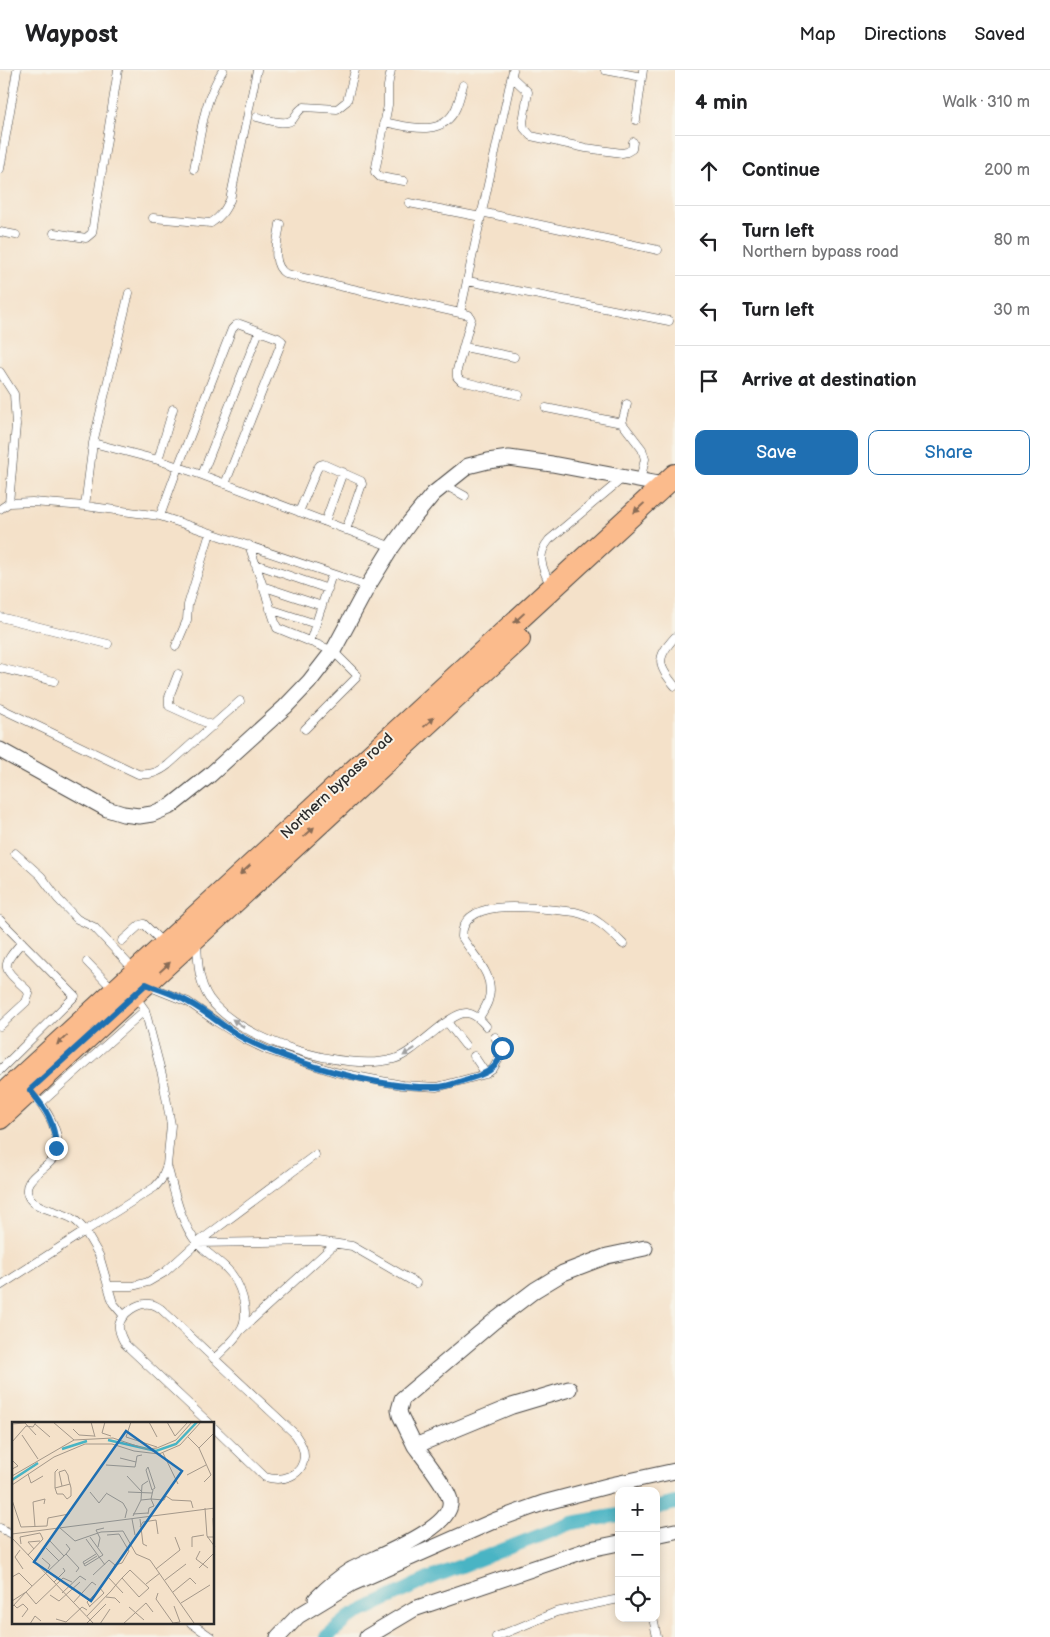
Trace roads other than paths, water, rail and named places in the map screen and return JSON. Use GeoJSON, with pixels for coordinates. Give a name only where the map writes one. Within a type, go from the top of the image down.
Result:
{"type":"FeatureCollection","features":[{"type":"Feature","properties":{"kind":"main road","name":"Northern bypass road"},"geometry":{"type":"LineString","coordinates":[[0,1097],[23,1086],[197,936],[275,853],[552,588],[671,485]]}},
{"type":"Feature","properties":{"kind":"main road","name":"Northern bypass road"},"geometry":{"type":"LineString","coordinates":[[0,1118],[83,1005],[135,990],[165,944],[275,853],[671,485]]}},
{"type":"Feature","properties":{"kind":"street"},"geometry":{"type":"LineString","coordinates":[[0,750],[107,809],[139,816],[152,814],[171,806],[242,747],[309,682],[333,651],[368,586],[410,522],[433,494],[468,466],[509,458],[671,485]]}},
{"type":"Feature","properties":{"kind":"street"},"geometry":{"type":"LineString","coordinates":[[278,1637],[328,1586],[351,1570],[408,1543],[438,1524],[449,1510],[450,1501],[445,1489],[415,1446],[400,1415],[398,1410],[402,1399],[493,1322],[535,1290],[563,1274],[607,1256],[645,1248]]}},
{"type":"Feature","properties":{"kind":"street"},"geometry":{"type":"LineString","coordinates":[[415,1446],[512,1406],[569,1389]]}},
{"type":"Feature","properties":{"kind":"street"},"geometry":{"type":"LineString","coordinates":[[298,1616],[351,1584],[506,1517],[543,1503],[675,1471]]}},
{"type":"Feature","properties":{"kind":"street"},"geometry":{"type":"LineString","coordinates":[[660,1534],[675,1531]]}},
{"type":"Feature","properties":{"kind":"street"},"geometry":{"type":"LineString","coordinates":[[367,1637],[414,1609],[590,1549],[615,1544]]}},
{"type":"Feature","properties":{"kind":"lane"},"geometry":{"type":"LineString","coordinates":[[0,170],[17,70]]}},
{"type":"Feature","properties":{"kind":"lane"},"geometry":{"type":"LineString","coordinates":[[54,233],[86,238],[92,233],[118,70]]}},
{"type":"Feature","properties":{"kind":"lane"},"geometry":{"type":"LineString","coordinates":[[194,169],[205,111],[213,86],[223,70]]}},
{"type":"Feature","properties":{"kind":"lane"},"geometry":{"type":"LineString","coordinates":[[153,218],[211,222],[224,211],[230,200],[257,70]]}},
{"type":"Feature","properties":{"kind":"lane"},"geometry":{"type":"LineString","coordinates":[[257,117],[286,123],[293,120],[300,109],[304,107],[337,109],[347,100],[355,70]]}},
{"type":"Feature","properties":{"kind":"lane"},"geometry":{"type":"LineString","coordinates":[[391,70],[388,86],[388,105],[375,172],[380,177],[404,181]]}},
{"type":"Feature","properties":{"kind":"lane"},"geometry":{"type":"LineString","coordinates":[[606,70],[643,73],[636,120]]}},
{"type":"Feature","properties":{"kind":"lane"},"geometry":{"type":"LineString","coordinates":[[513,73],[528,92],[523,122],[524,128],[531,136],[586,148],[622,153],[632,149],[633,142]]}},
{"type":"Feature","properties":{"kind":"lane"},"geometry":{"type":"LineString","coordinates":[[460,313],[513,73]]}},
{"type":"Feature","properties":{"kind":"lane"},"geometry":{"type":"LineString","coordinates":[[384,122],[430,129],[442,125],[451,117],[463,85]]}},
{"type":"Feature","properties":{"kind":"lane"},"geometry":{"type":"LineString","coordinates":[[409,203],[481,215],[658,250]]}},
{"type":"Feature","properties":{"kind":"lane"},"geometry":{"type":"LineString","coordinates":[[280,224],[276,260],[279,268],[286,274],[468,315],[470,319],[457,370],[457,377],[461,381],[519,395]]}},
{"type":"Feature","properties":{"kind":"lane"},"geometry":{"type":"LineString","coordinates":[[0,232],[16,235]]}},
{"type":"Feature","properties":{"kind":"lane"},"geometry":{"type":"LineString","coordinates":[[468,281],[668,321]]}},
{"type":"Feature","properties":{"kind":"lane"},"geometry":{"type":"LineString","coordinates":[[85,506],[93,443],[129,293]]}},
{"type":"Feature","properties":{"kind":"lane"},"geometry":{"type":"LineString","coordinates":[[160,516],[233,327],[240,324],[281,339],[282,344],[225,484]]}},
{"type":"Feature","properties":{"kind":"lane"},"geometry":{"type":"LineString","coordinates":[[202,475],[259,331]]}},
{"type":"Feature","properties":{"kind":"lane"},"geometry":{"type":"LineString","coordinates":[[464,347],[514,357]]}},
{"type":"Feature","properties":{"kind":"lane"},"geometry":{"type":"LineString","coordinates":[[0,372],[14,394],[16,425],[9,503]]}},
{"type":"Feature","properties":{"kind":"lane"},"geometry":{"type":"LineString","coordinates":[[622,423],[627,404]]}},
{"type":"Feature","properties":{"kind":"lane"},"geometry":{"type":"LineString","coordinates":[[546,408],[622,423],[642,449],[645,459],[640,481]]}},
{"type":"Feature","properties":{"kind":"lane"},"geometry":{"type":"LineString","coordinates":[[158,460],[173,409]]}},
{"type":"Feature","properties":{"kind":"lane"},"geometry":{"type":"LineString","coordinates":[[93,443],[158,460],[202,475],[392,547]]}},
{"type":"Feature","properties":{"kind":"lane"},"geometry":{"type":"LineString","coordinates":[[299,512],[316,469],[324,464],[359,479],[362,484],[346,530]]}},
{"type":"Feature","properties":{"kind":"lane"},"geometry":{"type":"LineString","coordinates":[[325,522],[342,472]]}},
{"type":"Feature","properties":{"kind":"lane"},"geometry":{"type":"LineString","coordinates":[[552,588],[544,570],[541,556],[543,547],[623,478]]}},
{"type":"Feature","properties":{"kind":"lane"},"geometry":{"type":"LineString","coordinates":[[445,485],[465,496]]}},
{"type":"Feature","properties":{"kind":"lane"},"geometry":{"type":"LineString","coordinates":[[0,509],[9,503],[32,502],[85,506],[160,516],[368,586]]}},
{"type":"Feature","properties":{"kind":"lane"},"geometry":{"type":"LineString","coordinates":[[176,646],[187,620],[188,605],[210,533]]}},
{"type":"Feature","properties":{"kind":"lane"},"geometry":{"type":"LineString","coordinates":[[248,545],[277,628],[333,651],[357,674],[357,677],[305,729]]}},
{"type":"Feature","properties":{"kind":"lane"},"geometry":{"type":"LineString","coordinates":[[255,564],[328,589]]}},
{"type":"Feature","properties":{"kind":"lane"},"geometry":{"type":"LineString","coordinates":[[310,642],[332,574]]}},
{"type":"Feature","properties":{"kind":"lane"},"geometry":{"type":"LineString","coordinates":[[262,586],[322,606]]}},
{"type":"Feature","properties":{"kind":"lane"},"geometry":{"type":"LineString","coordinates":[[270,609],[316,624]]}},
{"type":"Feature","properties":{"kind":"lane"},"geometry":{"type":"LineString","coordinates":[[0,617],[108,644]]}},
{"type":"Feature","properties":{"kind":"lane"},"geometry":{"type":"LineString","coordinates":[[675,637],[666,646],[661,660],[661,666],[666,675],[675,685]]}},
{"type":"Feature","properties":{"kind":"lane"},"geometry":{"type":"LineString","coordinates":[[0,668],[54,681]]}},
{"type":"Feature","properties":{"kind":"lane"},"geometry":{"type":"LineString","coordinates":[[178,674],[169,697],[169,706],[213,726]]}},
{"type":"Feature","properties":{"kind":"lane"},"geometry":{"type":"LineString","coordinates":[[0,708],[138,774],[149,775],[160,771],[168,765],[240,701]]}},
{"type":"Feature","properties":{"kind":"lane"},"geometry":{"type":"LineString","coordinates":[[0,1286],[155,1187],[161,1180],[167,1165],[171,1125],[162,1075],[135,990],[94,927],[77,919],[58,899],[41,876],[15,853]]}},
{"type":"Feature","properties":{"kind":"lane"},"geometry":{"type":"LineString","coordinates":[[479,1018],[489,1000],[490,987],[487,976],[462,937],[462,930],[469,919],[484,909],[501,906],[584,914],[601,924],[623,944]]}},
{"type":"Feature","properties":{"kind":"lane"},"geometry":{"type":"LineString","coordinates":[[0,920],[83,1005]]}},
{"type":"Feature","properties":{"kind":"lane"},"geometry":{"type":"LineString","coordinates":[[122,941],[140,925],[144,924],[165,944]]}},
{"type":"Feature","properties":{"kind":"lane"},"geometry":{"type":"LineString","coordinates":[[197,936],[198,970],[202,984],[217,1008],[270,1041],[301,1051],[356,1062],[386,1061],[407,1054],[457,1016],[467,1013],[479,1018],[486,1026]]}},
{"type":"Feature","properties":{"kind":"lane"},"geometry":{"type":"LineString","coordinates":[[0,1026],[28,998],[27,990],[6,971],[4,964],[6,957],[22,942]]}},
{"type":"Feature","properties":{"kind":"lane"},"geometry":{"type":"LineString","coordinates":[[87,962],[135,990],[188,1002],[244,1039],[289,1057],[335,1072],[402,1085],[437,1087],[486,1074],[493,1069],[501,1055],[502,1048],[495,1037]]}},
{"type":"Feature","properties":{"kind":"lane"},"geometry":{"type":"LineString","coordinates":[[447,1022],[465,1045]]}},
{"type":"Feature","properties":{"kind":"lane"},"geometry":{"type":"LineString","coordinates":[[474,1056],[486,1074]]}},
{"type":"Feature","properties":{"kind":"lane"},"geometry":{"type":"LineString","coordinates":[[23,1086],[49,1116],[56,1132],[55,1156],[33,1177],[28,1184],[28,1193],[34,1203],[80,1223],[99,1255],[113,1303],[124,1316]]}},
{"type":"Feature","properties":{"kind":"lane"},"geometry":{"type":"LineString","coordinates":[[108,1286],[133,1286],[148,1282],[165,1272],[197,1243],[315,1154]]}},
{"type":"Feature","properties":{"kind":"lane"},"geometry":{"type":"LineString","coordinates":[[167,1165],[186,1224],[197,1243],[228,1269],[238,1284],[245,1315],[241,1330]]}},
{"type":"Feature","properties":{"kind":"lane"},"geometry":{"type":"LineString","coordinates":[[197,1243],[318,1242],[352,1246],[416,1283]]}},
{"type":"Feature","properties":{"kind":"lane"},"geometry":{"type":"LineString","coordinates":[[214,1359],[241,1330],[335,1244]]}},
{"type":"Feature","properties":{"kind":"lane"},"geometry":{"type":"LineString","coordinates":[[208,1422],[125,1344],[120,1334],[120,1325],[124,1316],[132,1308],[140,1304],[151,1304],[161,1309],[295,1434],[302,1444],[304,1455],[302,1464],[296,1473],[286,1479],[275,1480],[265,1477],[215,1429]]}},
{"type":"Feature","properties":{"kind":"lane"},"geometry":{"type":"LineString","coordinates":[[0,1528],[12,1534]]}},
{"type":"Feature","properties":{"kind":"lane"},"geometry":{"type":"LineString","coordinates":[[496,1637],[513,1634],[556,1612],[615,1600]]}},
{"type":"Feature","properties":{"kind":"lane"},"geometry":{"type":"LineString","coordinates":[[654,1622],[657,1637]]}},
{"type":"Feature","properties":{"kind":"lane"},"geometry":{"type":"LineString","coordinates":[[192,1624],[211,1637]]}},
{"type":"Feature","properties":{"kind":"waterway"},"geometry":{"type":"LineString","coordinates":[[660,1507],[675,1503]]}},
{"type":"Feature","properties":{"kind":"waterway"},"geometry":{"type":"LineString","coordinates":[[326,1637],[350,1617],[428,1579],[572,1523],[615,1516]]}}]}
